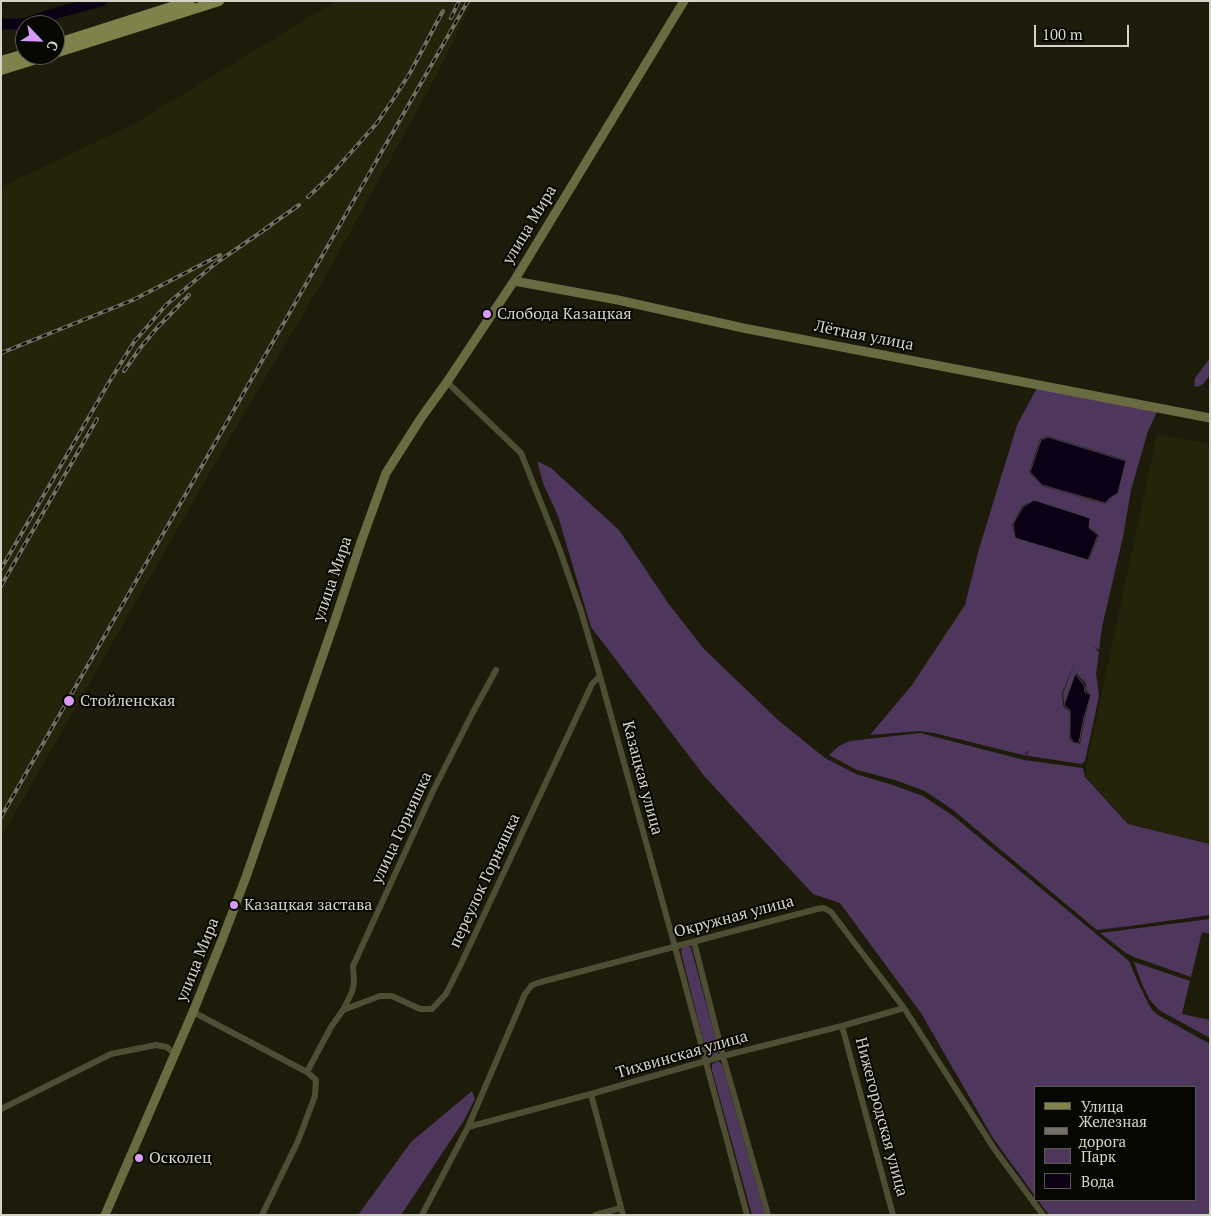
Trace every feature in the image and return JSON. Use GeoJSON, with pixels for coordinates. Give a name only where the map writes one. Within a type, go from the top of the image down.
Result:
{"type":"FeatureCollection","features":[{"type":"Feature","properties":{"kind":"main road"},"geometry":{"type":"LineString","coordinates":[[65,41],[190,1]]}},
{"type":"Feature","properties":{"kind":"main road"},"geometry":{"type":"LineString","coordinates":[[65,50],[219,1]]}},
{"type":"Feature","properties":{"kind":"main road","name":"улица Мира"},"geometry":{"type":"LineString","coordinates":[[105,1215],[194,1012],[246,877],[386,473],[514,281],[684,1]]}},
{"type":"Feature","properties":{"kind":"main road"},"geometry":{"type":"LineString","coordinates":[[1,61],[15,57]]}},
{"type":"Feature","properties":{"kind":"main road"},"geometry":{"type":"LineString","coordinates":[[1,70],[17,65]]}},
{"type":"Feature","properties":{"kind":"main road","name":"Лётная улица"},"geometry":{"type":"LineString","coordinates":[[514,281],[618,300],[762,332],[1210,418]]}},
{"type":"Feature","properties":{"kind":"street","name":"Казацкая улица"},"geometry":{"type":"LineString","coordinates":[[447,382],[521,453],[559,548],[581,611],[600,676],[747,1215]]}},
{"type":"Feature","properties":{"kind":"street","name":"улица Горняшка"},"geometry":{"type":"LineString","coordinates":[[307,1072],[352,992],[354,982],[353,966],[433,791],[496,670]]}},
{"type":"Feature","properties":{"kind":"street","name":"переулок Горняшка"},"geometry":{"type":"LineString","coordinates":[[343,1010],[380,996],[392,996],[420,1009],[432,1009],[446,994],[592,684],[600,676]]}},
{"type":"Feature","properties":{"kind":"street","name":"Окружная улица"},"geometry":{"type":"LineString","coordinates":[[422,1215],[468,1127],[525,994],[532,985],[824,908],[831,912],[904,1008],[995,1150],[1041,1214]]}},
{"type":"Feature","properties":{"kind":"street"},"geometry":{"type":"LineString","coordinates":[[694,942],[723,1056],[768,1215]]}},
{"type":"Feature","properties":{"kind":"street","name":"Тихвинская улица"},"geometry":{"type":"LineString","coordinates":[[468,1127],[904,1008]]}},
{"type":"Feature","properties":{"kind":"street"},"geometry":{"type":"LineString","coordinates":[[194,1012],[307,1072],[316,1080],[315,1096],[298,1141],[262,1215]]}},
{"type":"Feature","properties":{"kind":"street","name":"Нижегородская улица"},"geometry":{"type":"LineString","coordinates":[[842,1026],[893,1215]]}},
{"type":"Feature","properties":{"kind":"street"},"geometry":{"type":"LineString","coordinates":[[1,1109],[111,1054],[156,1045],[167,1047],[174,1054]]}},
{"type":"Feature","properties":{"kind":"street"},"geometry":{"type":"LineString","coordinates":[[592,1094],[622,1211],[595,1215]]}},
{"type":"Feature","properties":{"kind":"shaded area"},"geometry":{"type":"Polygon","coordinates":[[[336,1],[473,1],[433,82],[323,281],[231,436],[1,838],[1,187],[134,124],[336,1]]]}},
{"type":"Feature","properties":{"kind":"shaded area"},"geometry":{"type":"Polygon","coordinates":[[[1157,434],[1210,444],[1210,843],[1128,823],[1086,777],[1087,762],[1157,434]]]}},
{"type":"Feature","properties":{"kind":"green space"},"geometry":{"type":"Polygon","coordinates":[[[1210,358],[1210,375],[1203,384],[1198,387],[1194,386],[1195,378],[1210,358]]]}},
{"type":"Feature","properties":{"kind":"green space"},"geometry":{"type":"Polygon","coordinates":[[[1037,388],[1157,412],[1148,431],[1131,490],[1123,537],[1102,627],[1099,650],[1093,646],[1099,652],[1096,673],[1099,696],[1085,761],[1081,764],[1029,756],[1026,754],[1030,750],[1025,753],[1027,756],[920,731],[870,735],[912,685],[965,605],[979,549],[1017,425],[1037,388]],[[1048,436],[1040,439],[1029,472],[1042,486],[1105,504],[1118,493],[1126,460],[1048,436]],[[1034,500],[1022,506],[1012,525],[1015,538],[1089,560],[1099,535],[1089,527],[1090,518],[1034,500]],[[1077,658],[1062,693],[1063,706],[1069,711],[1070,717],[1069,738],[1073,743],[1080,744],[1091,695],[1086,690],[1086,684],[1083,679],[1084,682],[1076,673],[1064,704],[1063,693],[1077,658]]]}},
{"type":"Feature","properties":{"kind":"green space"},"geometry":{"type":"Polygon","coordinates":[[[537,461],[551,468],[619,530],[668,603],[704,649],[778,720],[825,758],[856,774],[923,796],[952,815],[1129,961],[1152,1010],[1210,1044],[1210,1215],[1050,1215],[1045,1210],[1039,1201],[1196,1201],[1196,1086],[1034,1086],[1034,1195],[993,1138],[921,1013],[840,903],[813,894],[705,777],[591,627],[558,516],[543,483],[537,461]]]}},
{"type":"Feature","properties":{"kind":"green space"},"geometry":{"type":"Polygon","coordinates":[[[920,733],[1024,760],[1083,768],[1085,777],[1128,824],[1210,844],[1210,915],[1097,930],[953,810],[925,791],[895,780],[857,770],[829,755],[839,746],[850,741],[920,733]]]}},
{"type":"Feature","properties":{"kind":"green space"},"geometry":{"type":"Polygon","coordinates":[[[1210,919],[1210,934],[1202,932],[1191,977],[1134,957],[1100,933],[1210,919]]]}},
{"type":"Feature","properties":{"kind":"green space"},"geometry":{"type":"Polygon","coordinates":[[[689,946],[718,1048],[718,1055],[715,1056],[710,1056],[706,1051],[682,956],[681,950],[683,947],[689,946]]]}},
{"type":"Feature","properties":{"kind":"green space"},"geometry":{"type":"Polygon","coordinates":[[[1134,962],[1190,981],[1182,1014],[1210,1020],[1210,1038],[1159,1010],[1150,1000],[1134,962]]]}},
{"type":"Feature","properties":{"kind":"green space"},"geometry":{"type":"Polygon","coordinates":[[[718,1061],[722,1064],[765,1215],[752,1215],[712,1070],[712,1064],[718,1061]]]}},
{"type":"Feature","properties":{"kind":"green space"},"geometry":{"type":"Polygon","coordinates":[[[472,1091],[475,1099],[463,1122],[401,1215],[358,1215],[411,1142],[472,1091]]]}},
{"type":"Feature","properties":{"kind":"water"},"geometry":{"type":"Polygon","coordinates":[[[1048,437],[1126,461],[1118,493],[1105,503],[1042,485],[1030,472],[1041,440],[1048,437]]]}},
{"type":"Feature","properties":{"kind":"water"},"geometry":{"type":"Polygon","coordinates":[[[1034,500],[1090,518],[1089,528],[1098,535],[1088,560],[1015,538],[1013,524],[1023,507],[1034,500]]]}},
{"type":"Feature","properties":{"kind":"water"},"geometry":{"type":"Polygon","coordinates":[[[1075,674],[1084,685],[1085,692],[1091,695],[1079,743],[1074,743],[1070,737],[1070,710],[1064,705],[1075,674]]]}},
{"type":"Feature","properties":{"kind":"waterway","name":"Осколец"},"geometry":{"type":"LineString","coordinates":[[1,24],[22,24],[101,1]]}},
{"type":"Feature","properties":{"kind":"railway"},"geometry":{"type":"LineString","coordinates":[[451,18],[459,1]]}},
{"type":"Feature","properties":{"kind":"railway"},"geometry":{"type":"LineString","coordinates":[[1,817],[468,1]]}},
{"type":"Feature","properties":{"kind":"railway"},"geometry":{"type":"LineString","coordinates":[[308,197],[329,177],[377,123],[410,73],[443,11]]}},
{"type":"Feature","properties":{"kind":"railway"},"geometry":{"type":"LineString","coordinates":[[265,229],[299,205]]}},
{"type":"Feature","properties":{"kind":"railway"},"geometry":{"type":"LineString","coordinates":[[1,569],[134,342],[166,305],[216,263],[270,226]]}},
{"type":"Feature","properties":{"kind":"railway"},"geometry":{"type":"LineString","coordinates":[[1,353],[133,300],[220,255]]}},
{"type":"Feature","properties":{"kind":"railway"},"geometry":{"type":"LineString","coordinates":[[124,371],[156,329],[189,295]]}},
{"type":"Feature","properties":{"kind":"railway"},"geometry":{"type":"LineString","coordinates":[[1,586],[97,419]]}},
{"type":"Feature","properties":{"kind":"place","name":"Слобода Казацкая"},"geometry":{"type":"Point","coordinates":[487,314]}},
{"type":"Feature","properties":{"kind":"place","name":"Стойленская"},"geometry":{"type":"Point","coordinates":[69,701]}},
{"type":"Feature","properties":{"kind":"place","name":"Казацкая застава"},"geometry":{"type":"Point","coordinates":[234,905]}},
{"type":"Feature","properties":{"kind":"place","name":"Осколец"},"geometry":{"type":"Point","coordinates":[139,1158]}}]}
